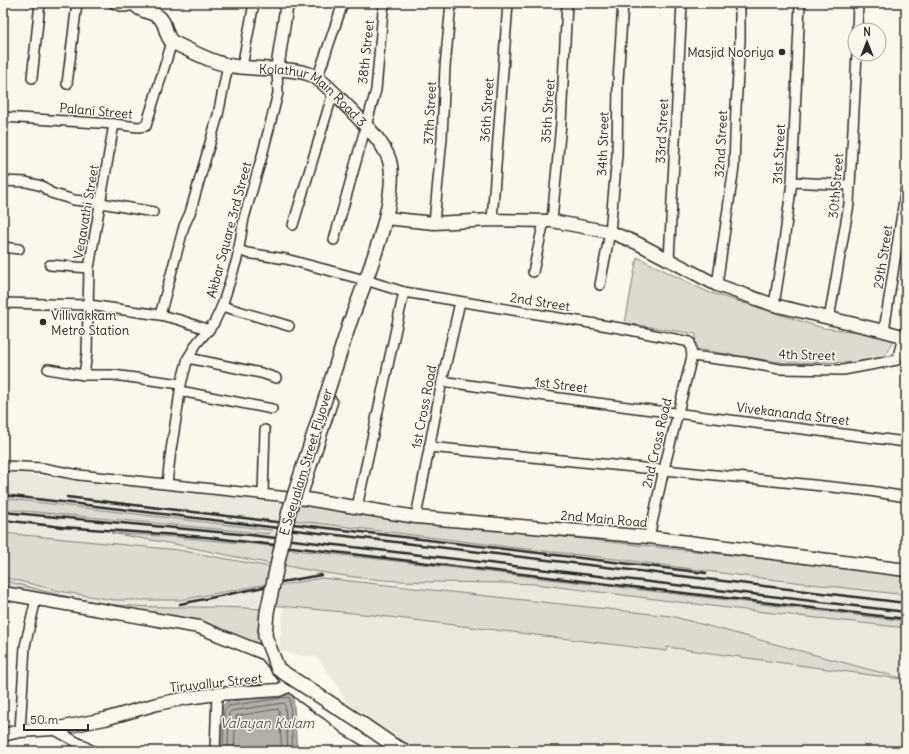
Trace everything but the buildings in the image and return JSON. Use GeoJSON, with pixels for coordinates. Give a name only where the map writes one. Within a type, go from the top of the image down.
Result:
{"type":"FeatureCollection","features":[{"type":"Feature","properties":{"kind":"main road"},"geometry":{"type":"LineString","coordinates":[[135,4],[139,9],[159,17],[164,25],[167,38],[172,42]]}},
{"type":"Feature","properties":{"kind":"main road","name":"Kolathur Main Road 3"},"geometry":{"type":"LineString","coordinates":[[172,42],[228,65],[309,74],[317,79],[366,126],[384,150],[389,160],[391,182],[390,200],[384,223]]}},
{"type":"Feature","properties":{"kind":"main road","name":"E Seeyalam Street Flyover"},"geometry":{"type":"LineString","coordinates":[[384,223],[365,283],[350,322],[289,511],[267,612],[265,636],[278,669],[361,723],[393,746],[405,751]]}},
{"type":"Feature","properties":{"kind":"street"},"geometry":{"type":"LineString","coordinates":[[32,78],[40,3]]}},
{"type":"Feature","properties":{"kind":"street"},"geometry":{"type":"LineString","coordinates":[[66,84],[77,3]]}},
{"type":"Feature","properties":{"kind":"street"},"geometry":{"type":"LineString","coordinates":[[113,3],[124,7],[135,4]]}},
{"type":"Feature","properties":{"kind":"street"},"geometry":{"type":"LineString","coordinates":[[242,67],[254,3]]}},
{"type":"Feature","properties":{"kind":"street"},"geometry":{"type":"LineString","coordinates":[[277,70],[287,3]]}},
{"type":"Feature","properties":{"kind":"street"},"geometry":{"type":"LineString","coordinates":[[317,79],[343,3]]}},
{"type":"Feature","properties":{"kind":"street","name":"38th Street"},"geometry":{"type":"LineString","coordinates":[[334,240],[376,90],[385,3]]}},
{"type":"Feature","properties":{"kind":"street","name":"37th Street"},"geometry":{"type":"LineString","coordinates":[[434,223],[442,138],[445,67],[451,3]]}},
{"type":"Feature","properties":{"kind":"street","name":"36th Street"},"geometry":{"type":"LineString","coordinates":[[492,220],[508,3]]}},
{"type":"Feature","properties":{"kind":"street","name":"35th Street"},"geometry":{"type":"LineString","coordinates":[[533,272],[548,221],[560,123],[567,3]]}},
{"type":"Feature","properties":{"kind":"street","name":"34th Street"},"geometry":{"type":"LineString","coordinates":[[600,285],[610,232],[617,155],[618,81],[624,3]]}},
{"type":"Feature","properties":{"kind":"street","name":"33rd Street"},"geometry":{"type":"LineString","coordinates":[[669,260],[682,3]]}},
{"type":"Feature","properties":{"kind":"street","name":"32nd Street"},"geometry":{"type":"LineString","coordinates":[[717,285],[734,167],[740,41],[740,3]]}},
{"type":"Feature","properties":{"kind":"street","name":"31st Street"},"geometry":{"type":"LineString","coordinates":[[774,305],[792,182],[800,3]]}},
{"type":"Feature","properties":{"kind":"street"},"geometry":{"type":"LineString","coordinates":[[857,22],[858,3]]}},
{"type":"Feature","properties":{"kind":"street","name":"Palani Street"},"geometry":{"type":"LineString","coordinates":[[3,117],[114,124],[138,127],[146,126],[172,42]]}},
{"type":"Feature","properties":{"kind":"street","name":"30th Street"},"geometry":{"type":"LineString","coordinates":[[829,319],[849,204],[857,62]]}},
{"type":"Feature","properties":{"kind":"street"},"geometry":{"type":"LineString","coordinates":[[160,315],[184,226],[190,213],[218,115],[228,65]]}},
{"type":"Feature","properties":{"kind":"street","name":"Akbar Square 3rd Street"},"geometry":{"type":"LineString","coordinates":[[167,483],[180,388],[188,358],[197,343],[209,330],[222,306],[238,250],[244,218],[278,93],[277,70]]}},
{"type":"Feature","properties":{"kind":"street"},"geometry":{"type":"LineString","coordinates":[[293,225],[333,93]]}},
{"type":"Feature","properties":{"kind":"street","name":"Vegavathi Street"},"geometry":{"type":"LineString","coordinates":[[84,375],[87,353],[89,268],[114,124]]}},
{"type":"Feature","properties":{"kind":"street"},"geometry":{"type":"LineString","coordinates":[[3,181],[26,182],[42,186],[51,193],[74,200],[153,212]]}},
{"type":"Feature","properties":{"kind":"street"},"geometry":{"type":"LineString","coordinates":[[792,182],[850,185]]}},
{"type":"Feature","properties":{"kind":"street","name":"29th Street"},"geometry":{"type":"LineString","coordinates":[[884,331],[906,187]]}},
{"type":"Feature","properties":{"kind":"street"},"geometry":{"type":"LineString","coordinates":[[3,466],[42,468],[79,475],[300,498],[367,280],[387,232],[384,223],[434,223],[492,220],[548,221],[610,232],[637,243],[717,285],[774,305],[904,337]]}},
{"type":"Feature","properties":{"kind":"street"},"geometry":{"type":"LineString","coordinates":[[3,247],[19,249]]}},
{"type":"Feature","properties":{"kind":"street"},"geometry":{"type":"LineString","coordinates":[[238,250],[286,259],[367,280]]}},
{"type":"Feature","properties":{"kind":"street"},"geometry":{"type":"LineString","coordinates":[[50,265],[89,268]]}},
{"type":"Feature","properties":{"kind":"street","name":"2nd Street"},"geometry":{"type":"LineString","coordinates":[[367,280],[404,292],[620,328],[690,342],[692,356]]}},
{"type":"Feature","properties":{"kind":"street"},"geometry":{"type":"LineString","coordinates":[[357,508],[404,292]]}},
{"type":"Feature","properties":{"kind":"street","name":"1st Cross Road"},"geometry":{"type":"LineString","coordinates":[[416,517],[442,381],[460,302]]}},
{"type":"Feature","properties":{"kind":"street"},"geometry":{"type":"LineString","coordinates":[[3,303],[89,305],[160,315],[209,330]]}},
{"type":"Feature","properties":{"kind":"street"},"geometry":{"type":"LineString","coordinates":[[222,306],[289,326]]}},
{"type":"Feature","properties":{"kind":"street","name":"4th Street"},"geometry":{"type":"LineString","coordinates":[[692,356],[780,368],[843,370],[897,360],[904,337]]}},
{"type":"Feature","properties":{"kind":"street","name":"2nd Cross Road"},"geometry":{"type":"LineString","coordinates":[[649,537],[692,356]]}},
{"type":"Feature","properties":{"kind":"street"},"geometry":{"type":"LineString","coordinates":[[188,358],[261,373],[276,378]]}},
{"type":"Feature","properties":{"kind":"street"},"geometry":{"type":"LineString","coordinates":[[48,369],[84,375],[113,375],[180,388],[272,409]]}},
{"type":"Feature","properties":{"kind":"street","name":"1st Street"},"geometry":{"type":"LineString","coordinates":[[442,381],[540,396],[677,414]]}},
{"type":"Feature","properties":{"kind":"street","name":"Vivekananda Street"},"geometry":{"type":"LineString","coordinates":[[677,414],[906,442]]}},
{"type":"Feature","properties":{"kind":"street"},"geometry":{"type":"LineString","coordinates":[[263,493],[265,430]]}},
{"type":"Feature","properties":{"kind":"street"},"geometry":{"type":"LineString","coordinates":[[429,447],[664,469],[870,491],[906,497]]}},
{"type":"Feature","properties":{"kind":"street","name":"2nd Main Road"},"geometry":{"type":"LineString","coordinates":[[300,498],[416,517],[649,537],[906,570]]}},
{"type":"Feature","properties":{"kind":"street"},"geometry":{"type":"LineString","coordinates":[[3,593],[199,627],[266,654],[288,681],[303,696],[346,728],[384,751]]}},
{"type":"Feature","properties":{"kind":"street"},"geometry":{"type":"LineString","coordinates":[[20,732],[25,646],[36,599]]}},
{"type":"Feature","properties":{"kind":"street","name":"Tiruvallur Street"},"geometry":{"type":"LineString","coordinates":[[3,735],[54,729],[105,719],[187,698],[217,694],[279,690],[288,681]]}},
{"type":"Feature","properties":{"kind":"street"},"geometry":{"type":"LineString","coordinates":[[215,751],[217,694]]}},
{"type":"Feature","properties":{"kind":"street"},"geometry":{"type":"LineString","coordinates":[[54,729],[93,751]]}},
{"type":"Feature","properties":{"kind":"shaded area"},"geometry":{"type":"Polygon","coordinates":[[[637,257],[708,292],[823,328],[895,336],[882,362],[786,363],[695,349],[696,334],[625,323],[637,257]]]}},
{"type":"Feature","properties":{"kind":"shaded area"},"geometry":{"type":"Polygon","coordinates":[[[3,472],[906,572],[906,751],[402,751],[349,707],[337,685],[317,657],[296,655],[279,650],[284,600],[288,581],[271,579],[262,638],[3,589],[3,472]]]}},
{"type":"Feature","properties":{"kind":"shaded area"},"geometry":{"type":"Polygon","coordinates":[[[3,498],[272,530],[270,534],[3,509],[3,498]]]}},
{"type":"Feature","properties":{"kind":"shaded area"},"geometry":{"type":"Polygon","coordinates":[[[295,501],[417,521],[906,575],[906,595],[292,520],[295,501]]]}},
{"type":"Feature","properties":{"kind":"shaded area"},"geometry":{"type":"Polygon","coordinates":[[[3,533],[178,550],[270,567],[267,584],[180,600],[114,600],[64,592],[3,577],[3,533]]]}},
{"type":"Feature","properties":{"kind":"shaded area"},"geometry":{"type":"Polygon","coordinates":[[[111,533],[175,537],[275,546],[271,564],[111,533]]]}},
{"type":"Feature","properties":{"kind":"shaded area"},"geometry":{"type":"Polygon","coordinates":[[[285,549],[906,621],[906,628],[535,584],[400,581],[356,577],[282,565],[285,549]]]}},
{"type":"Feature","properties":{"kind":"shaded area"},"geometry":{"type":"Polygon","coordinates":[[[322,578],[671,616],[901,678],[667,647],[666,651],[373,615],[271,605],[276,586],[322,578]]]}},
{"type":"Feature","properties":{"kind":"shaded area"},"geometry":{"type":"Polygon","coordinates":[[[3,580],[74,598],[117,605],[260,609],[258,631],[264,649],[199,626],[3,591],[3,580]]]}},
{"type":"Feature","properties":{"kind":"water","name":"Valayan Kulam"},"geometry":{"type":"Polygon","coordinates":[[[293,692],[297,751],[219,751],[220,710],[226,702],[293,692]]]}},
{"type":"Feature","properties":{"kind":"railway"},"geometry":{"type":"LineString","coordinates":[[3,495],[906,603]]}},
{"type":"Feature","properties":{"kind":"railway"},"geometry":{"type":"LineString","coordinates":[[67,497],[706,573]]}},
{"type":"Feature","properties":{"kind":"railway"},"geometry":{"type":"LineString","coordinates":[[3,512],[250,535],[906,612]]}},
{"type":"Feature","properties":{"kind":"railway"},"geometry":{"type":"LineString","coordinates":[[3,520],[62,527],[206,537],[906,619]]}},
{"type":"Feature","properties":{"kind":"railway"},"geometry":{"type":"LineString","coordinates":[[180,604],[264,587],[281,582],[321,575]]}},
{"type":"Feature","properties":{"kind":"place","name":"Masjid Nooriya"},"geometry":{"type":"Point","coordinates":[782,52]}},
{"type":"Feature","properties":{"kind":"place","name":"Villivakkam Metro Station"},"geometry":{"type":"Point","coordinates":[43,322]}}]}
